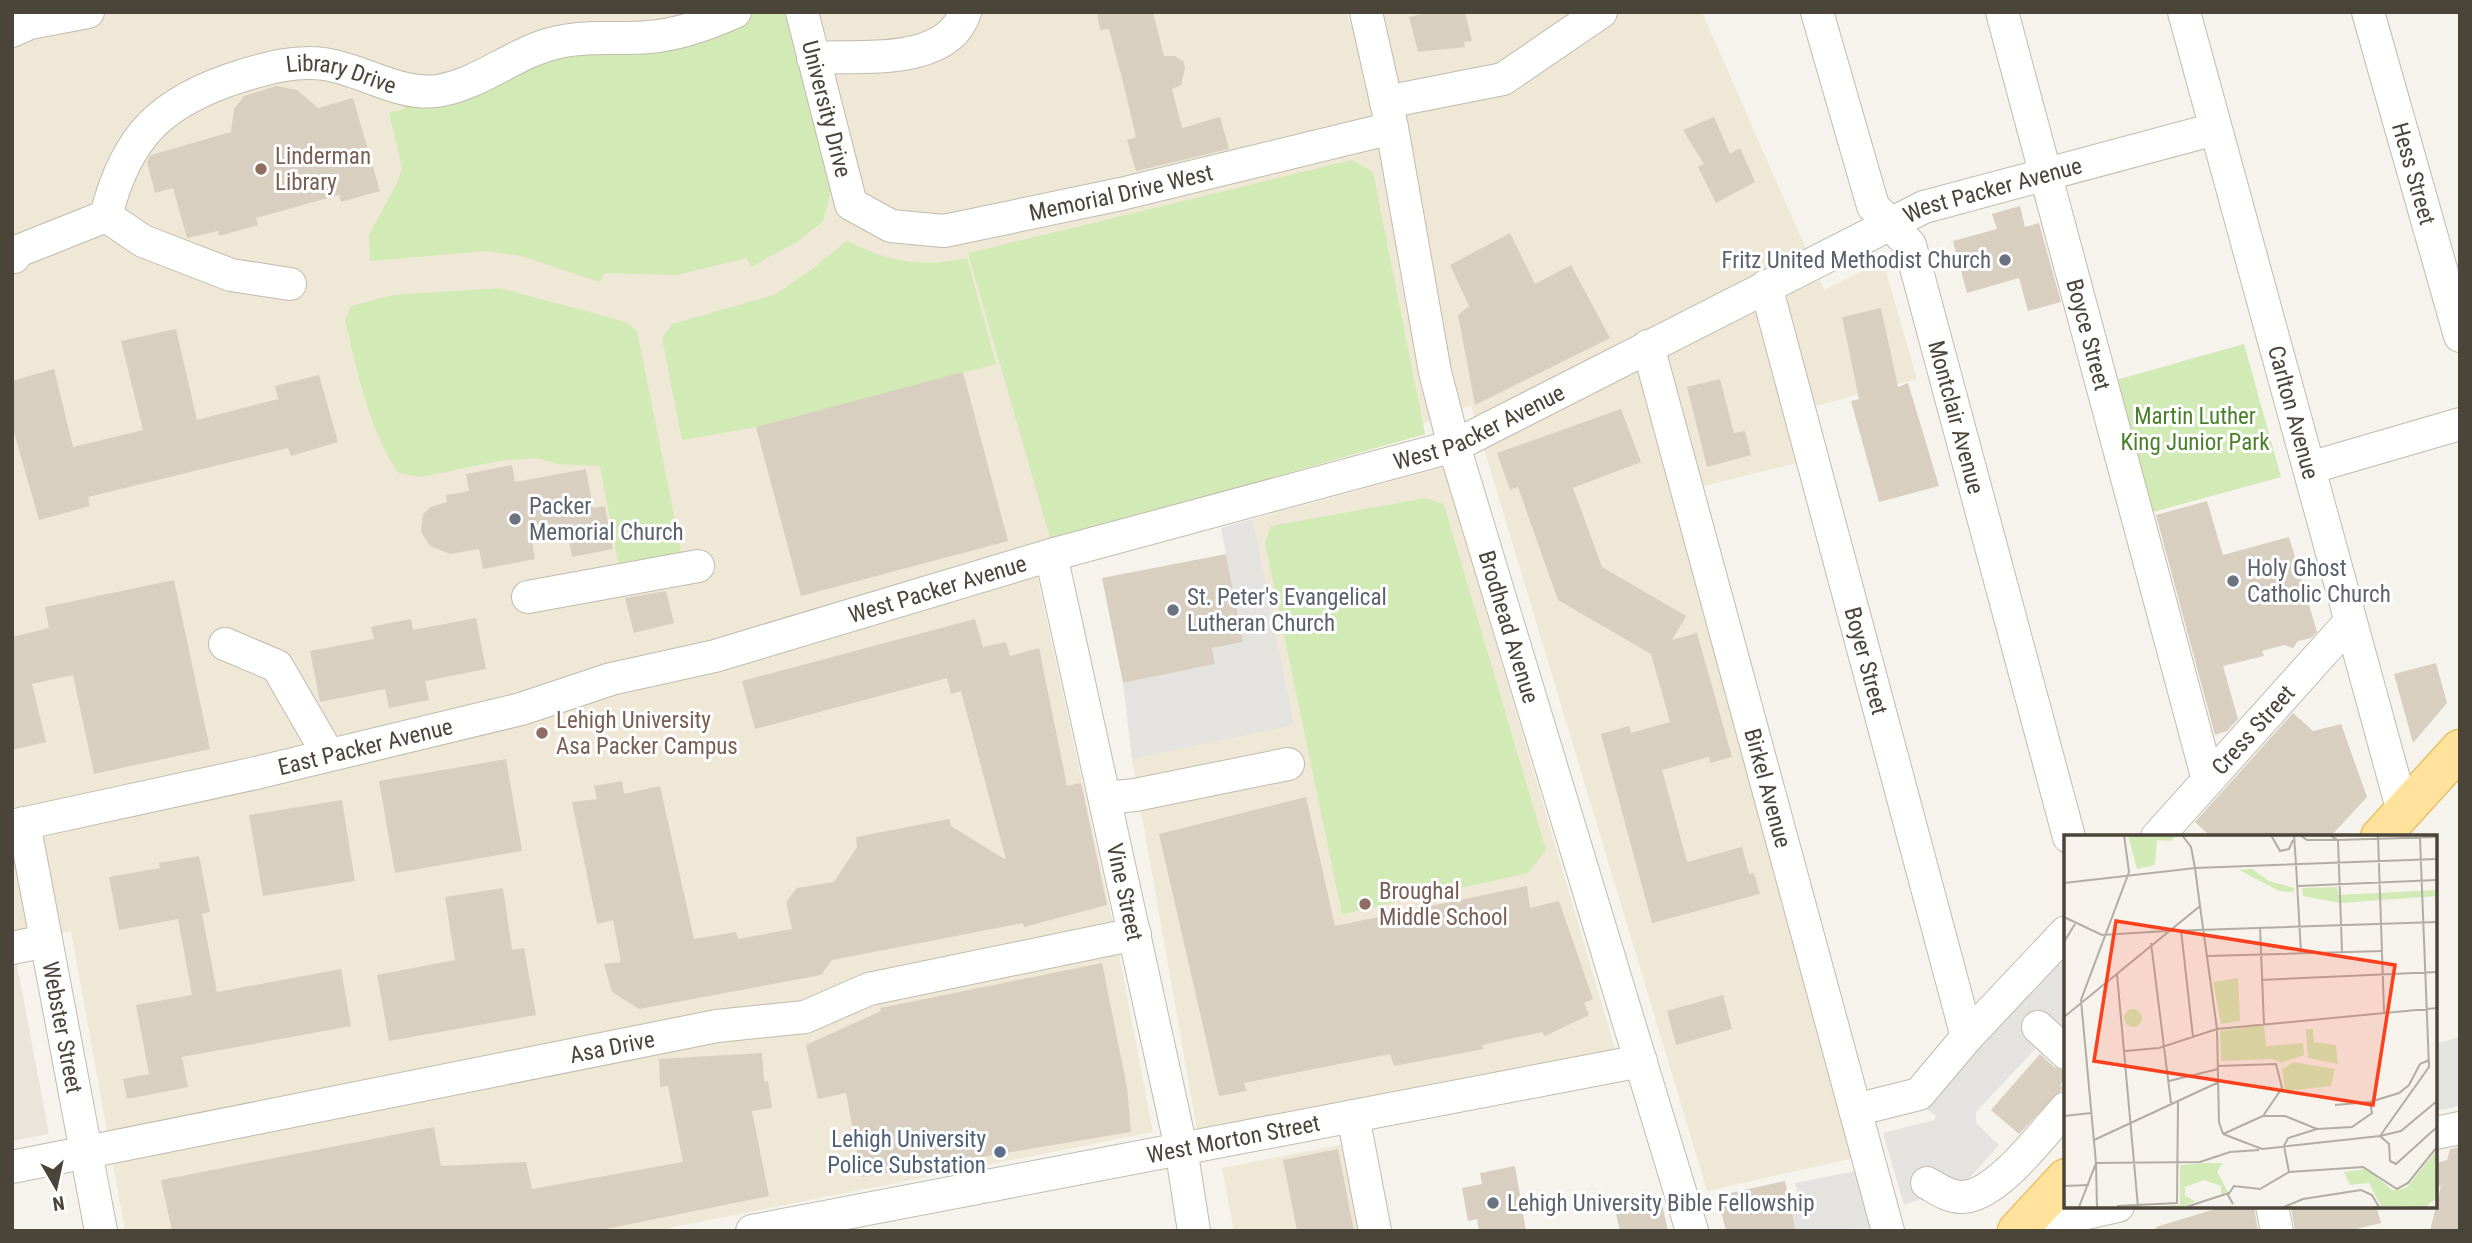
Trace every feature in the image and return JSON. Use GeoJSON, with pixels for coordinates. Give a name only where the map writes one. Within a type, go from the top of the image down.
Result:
{"type":"FeatureCollection","features":[{"type":"Feature","properties":{"kind":"main road"},"geometry":{"type":"LineString","coordinates":[[2391,824],[2460,749]]}},
{"type":"Feature","properties":{"kind":"main road"},"geometry":{"type":"LineString","coordinates":[[2015,1230],[2064,1180]]}},
{"type":"Feature","properties":{"kind":"street"},"geometry":{"type":"LineString","coordinates":[[23,22],[88,12]]}},
{"type":"Feature","properties":{"kind":"street","name":"Library Drive"},"geometry":{"type":"LineString","coordinates":[[106,216],[114,185],[141,135],[172,105],[204,88],[283,65],[323,64],[365,74],[380,81],[434,92],[463,85],[513,58],[548,45],[579,39],[652,37],[697,27],[735,12]]}},
{"type":"Feature","properties":{"kind":"street","name":"University Drive"},"geometry":{"type":"LineString","coordinates":[[802,12],[851,204]]}},
{"type":"Feature","properties":{"kind":"street"},"geometry":{"type":"LineString","coordinates":[[813,58],[916,52],[937,44],[953,31],[965,12]]}},
{"type":"Feature","properties":{"kind":"street","name":"Brodhead Avenue"},"geometry":{"type":"LineString","coordinates":[[1366,12],[1389,115],[1435,372],[1454,446],[1692,1231]]}},
{"type":"Feature","properties":{"kind":"street","name":"Memorial Drive West"},"geometry":{"type":"LineString","coordinates":[[851,204],[891,226],[944,231],[1121,194],[1503,79],[1601,12]]}},
{"type":"Feature","properties":{"kind":"street","name":"Montclair Avenue"},"geometry":{"type":"LineString","coordinates":[[1817,12],[1873,206],[1892,222],[1910,245],[2068,835]]}},
{"type":"Feature","properties":{"kind":"street","name":"Boyce Street"},"geometry":{"type":"LineString","coordinates":[[2001,12],[2208,780]]}},
{"type":"Feature","properties":{"kind":"street","name":"Carlton Avenue"},"geometry":{"type":"LineString","coordinates":[[2184,12],[2349,623],[2391,824]]}},
{"type":"Feature","properties":{"kind":"street","name":"Hess Street"},"geometry":{"type":"LineString","coordinates":[[2368,12],[2460,336]]}},
{"type":"Feature","properties":{"kind":"street","name":"West Packer Avenue"},"geometry":{"type":"LineString","coordinates":[[715,656],[1051,555],[1454,446],[1924,207],[2215,129]]}},
{"type":"Feature","properties":{"kind":"street"},"geometry":{"type":"LineString","coordinates":[[13,254],[106,216],[143,241],[231,275],[289,284]]}},
{"type":"Feature","properties":{"kind":"street","name":"Boyer Street"},"geometry":{"type":"LineString","coordinates":[[1766,286],[1967,1037]]}},
{"type":"Feature","properties":{"kind":"street","name":"Birkel Avenue"},"geometry":{"type":"LineString","coordinates":[[1648,346],[1888,1231]]}},
{"type":"Feature","properties":{"kind":"street"},"geometry":{"type":"LineString","coordinates":[[2309,467],[2460,424]]}},
{"type":"Feature","properties":{"kind":"street","name":"Vine Street"},"geometry":{"type":"LineString","coordinates":[[1051,555],[1181,1148],[1194,1231]]}},
{"type":"Feature","properties":{"kind":"street"},"geometry":{"type":"LineString","coordinates":[[528,597],[698,566]]}},
{"type":"Feature","properties":{"kind":"street","name":"Cress Street"},"geometry":{"type":"LineString","coordinates":[[2159,835],[2349,623]]}},
{"type":"Feature","properties":{"kind":"street"},"geometry":{"type":"LineString","coordinates":[[225,644],[277,666],[328,754]]}},
{"type":"Feature","properties":{"kind":"street","name":"East Packer Avenue"},"geometry":{"type":"LineString","coordinates":[[18,825],[521,709],[611,679],[715,656]]}},
{"type":"Feature","properties":{"kind":"street"},"geometry":{"type":"LineString","coordinates":[[1105,798],[1135,795],[1289,764]]}},
{"type":"Feature","properties":{"kind":"street","name":"Webster Street"},"geometry":{"type":"LineString","coordinates":[[18,825],[47,941],[101,1231]]}},
{"type":"Feature","properties":{"kind":"street","name":"Asa Drive"},"geometry":{"type":"LineString","coordinates":[[12,1167],[717,1026],[805,1017],[869,989],[906,992],[1135,934]]}},
{"type":"Feature","properties":{"kind":"street"},"geometry":{"type":"LineString","coordinates":[[1856,1110],[1919,1094],[1967,1037],[2064,934]]}},
{"type":"Feature","properties":{"kind":"street"},"geometry":{"type":"LineString","coordinates":[[12,948],[47,941]]}},
{"type":"Feature","properties":{"kind":"street"},"geometry":{"type":"LineString","coordinates":[[2038,1027],[2064,1051]]}},
{"type":"Feature","properties":{"kind":"street","name":"West Morton Street"},"geometry":{"type":"LineString","coordinates":[[752,1231],[828,1224],[1181,1148],[1640,1060]]}},
{"type":"Feature","properties":{"kind":"street"},"geometry":{"type":"LineString","coordinates":[[1927,1183],[1949,1195],[1980,1195],[1996,1183],[2064,1110]]}},
{"type":"Feature","properties":{"kind":"street"},"geometry":{"type":"LineString","coordinates":[[1353,1116],[1375,1231]]}},
{"type":"Feature","properties":{"kind":"street"},"geometry":{"type":"LineString","coordinates":[[2437,1133],[2460,1128]]}},
{"type":"Feature","properties":{"kind":"street"},"geometry":{"type":"LineString","coordinates":[[2015,1230],[2109,1208]]}},
{"type":"Feature","properties":{"kind":"street"},"geometry":{"type":"LineString","coordinates":[[2272,1208],[2277,1231]]}},
{"type":"Feature","properties":{"kind":"shaded area","name":"Lehigh University Asa Packer Campus"},"geometry":{"type":"Polygon","coordinates":[[[12,12],[1347,12],[1349,22],[1363,12],[1702,12],[1824,290],[1883,261],[1917,379],[1793,412],[1806,461],[1675,493],[1854,1158],[1707,1191],[1471,405],[1422,424],[1030,544],[1113,923],[1153,1132],[654,1231],[125,1231],[71,931],[12,942],[12,12]]]}},
{"type":"Feature","properties":{"kind":"shaded area","name":"Broughal Middle School"},"geometry":{"type":"Polygon","coordinates":[[[1444,467],[1615,1049],[1197,1130],[1132,759],[1293,724],[1253,519],[1444,467]]]}},
{"type":"Feature","properties":{"kind":"shaded area"},"geometry":{"type":"Polygon","coordinates":[[[1253,519],[1294,725],[1132,759],[1123,683],[1215,664],[1212,648],[1243,642],[1221,528],[1253,519]]]}},
{"type":"Feature","properties":{"kind":"shaded area"},"geometry":{"type":"Polygon","coordinates":[[[2060,956],[2064,961],[2064,1037],[2054,1029],[1976,1112],[1976,1123],[1999,1145],[1964,1184],[1904,1205],[1883,1133],[1934,1120],[1936,1116],[1922,1105],[2060,956]]]}},
{"type":"Feature","properties":{"kind":"shaded area"},"geometry":{"type":"Polygon","coordinates":[[[12,960],[16,960],[49,1134],[12,1141],[12,960]]]}},
{"type":"Feature","properties":{"kind":"shaded area"},"geometry":{"type":"Polygon","coordinates":[[[2460,1037],[2460,1106],[2437,1111],[2437,1043],[2460,1037]]]}},
{"type":"Feature","properties":{"kind":"shaded area"},"geometry":{"type":"Polygon","coordinates":[[[1350,1143],[1367,1231],[1234,1231],[1222,1168],[1350,1143]]]}},
{"type":"Feature","properties":{"kind":"shaded area"},"geometry":{"type":"Polygon","coordinates":[[[1855,1171],[1870,1228],[1796,1231],[1789,1198],[1799,1196],[1795,1183],[1855,1171]]]}},
{"type":"Feature","properties":{"kind":"green space"},"geometry":{"type":"Polygon","coordinates":[[[754,12],[784,12],[800,57],[831,191],[823,221],[797,242],[751,267],[747,258],[677,275],[604,273],[600,282],[521,256],[487,251],[370,261],[369,235],[397,183],[402,168],[389,112],[403,110],[408,99],[523,66],[739,20],[754,12]]]}},
{"type":"Feature","properties":{"kind":"green space"},"geometry":{"type":"Polygon","coordinates":[[[1352,160],[1373,172],[1425,434],[1051,541],[968,253],[1352,160]]]}},
{"type":"Feature","properties":{"kind":"green space"},"geometry":{"type":"Polygon","coordinates":[[[847,241],[877,254],[920,263],[967,258],[996,364],[756,427],[682,440],[662,338],[672,324],[774,295],[847,241]]]}},
{"type":"Feature","properties":{"kind":"green space"},"geometry":{"type":"Polygon","coordinates":[[[500,288],[626,322],[637,331],[684,565],[621,577],[600,466],[557,464],[537,458],[499,461],[421,477],[398,473],[371,418],[360,380],[345,320],[351,306],[393,295],[500,288]]]}},
{"type":"Feature","properties":{"kind":"green space","name":"Martin Luther King Junior Park"},"geometry":{"type":"Polygon","coordinates":[[[2244,344],[2281,477],[2146,514],[2109,382],[2244,344]]]}},
{"type":"Feature","properties":{"kind":"green space"},"geometry":{"type":"Polygon","coordinates":[[[1426,498],[1443,504],[1446,512],[1546,850],[1528,873],[1342,914],[1265,543],[1271,526],[1426,498]]]}},
{"type":"Feature","properties":{"kind":"building"},"geometry":{"type":"Polygon","coordinates":[[[1097,12],[1153,12],[1164,56],[1175,56],[1183,61],[1185,68],[1181,85],[1172,89],[1182,128],[1220,117],[1229,149],[1136,171],[1127,140],[1136,137],[1124,86],[1109,29],[1100,30],[1097,12]]]}},
{"type":"Feature","properties":{"kind":"building"},"geometry":{"type":"Polygon","coordinates":[[[1431,12],[1465,12],[1472,41],[1464,42],[1465,47],[1418,52],[1409,17],[1431,12]]]}},
{"type":"Feature","properties":{"kind":"building","name":"Linderman Library"},"geometry":{"type":"Polygon","coordinates":[[[276,86],[297,90],[318,108],[353,98],[380,191],[341,202],[339,195],[256,218],[258,225],[219,236],[218,231],[187,238],[173,188],[155,193],[147,162],[151,155],[231,132],[234,109],[244,96],[276,86]]]}},
{"type":"Feature","properties":{"kind":"building"},"geometry":{"type":"Polygon","coordinates":[[[1714,117],[1730,154],[1740,148],[1755,182],[1716,203],[1698,167],[1704,164],[1683,130],[1714,117]]]}},
{"type":"Feature","properties":{"kind":"building","name":"Fritz United Methodist Church"},"geometry":{"type":"Polygon","coordinates":[[[2020,206],[2025,227],[2039,223],[2061,302],[2028,311],[2019,278],[1967,293],[1953,241],[1997,229],[1992,214],[2020,206]]]}},
{"type":"Feature","properties":{"kind":"building"},"geometry":{"type":"Polygon","coordinates":[[[1510,233],[1535,284],[1571,265],[1610,338],[1475,405],[1458,315],[1469,306],[1450,265],[1510,233]]]}},
{"type":"Feature","properties":{"kind":"building"},"geometry":{"type":"Polygon","coordinates":[[[1881,308],[1898,387],[1908,383],[1939,486],[1879,502],[1851,401],[1859,399],[1842,317],[1881,308]]]}},
{"type":"Feature","properties":{"kind":"building"},"geometry":{"type":"Polygon","coordinates":[[[176,329],[197,420],[278,399],[275,386],[319,375],[338,442],[291,456],[288,448],[88,497],[90,506],[39,520],[12,425],[12,381],[54,369],[73,447],[143,430],[121,341],[176,329]]]}},
{"type":"Feature","properties":{"kind":"building"},"geometry":{"type":"Polygon","coordinates":[[[963,372],[1008,541],[801,596],[756,427],[963,372]]]}},
{"type":"Feature","properties":{"kind":"building"},"geometry":{"type":"Polygon","coordinates":[[[1720,379],[1734,433],[1745,431],[1751,455],[1707,467],[1687,387],[1720,379]]]}},
{"type":"Feature","properties":{"kind":"building"},"geometry":{"type":"Polygon","coordinates":[[[1621,409],[1641,462],[1573,488],[1602,567],[1686,616],[1672,640],[1697,633],[1732,757],[1710,763],[1709,757],[1662,770],[1687,862],[1742,847],[1749,874],[1754,873],[1760,894],[1652,923],[1601,734],[1629,726],[1631,733],[1670,722],[1651,654],[1558,600],[1518,487],[1510,490],[1497,453],[1621,409]]]}},
{"type":"Feature","properties":{"kind":"building","name":"Packer Memorial Church"},"geometry":{"type":"Polygon","coordinates":[[[512,465],[515,482],[586,469],[593,508],[605,506],[613,549],[572,557],[568,535],[532,541],[535,559],[483,569],[479,549],[450,554],[430,546],[421,532],[423,514],[431,507],[447,502],[446,495],[469,491],[466,474],[512,465]]]}},
{"type":"Feature","properties":{"kind":"building"},"geometry":{"type":"Polygon","coordinates":[[[2207,501],[2223,555],[2289,537],[2317,632],[2311,638],[2298,641],[2293,648],[2284,645],[2262,651],[2264,656],[2223,666],[2238,719],[2227,731],[2215,735],[2156,515],[2207,501]]]}},
{"type":"Feature","properties":{"kind":"building","name":"St. Peter's Evangelical Lutheran Church"},"geometry":{"type":"Polygon","coordinates":[[[1226,554],[1243,642],[1212,648],[1215,664],[1123,683],[1102,578],[1226,554]]]}},
{"type":"Feature","properties":{"kind":"building"},"geometry":{"type":"Polygon","coordinates":[[[174,580],[210,749],[94,774],[73,675],[32,684],[46,742],[12,750],[12,637],[49,628],[45,607],[174,580]]]}},
{"type":"Feature","properties":{"kind":"building"},"geometry":{"type":"Polygon","coordinates":[[[666,591],[674,623],[634,633],[625,598],[666,591]]]}},
{"type":"Feature","properties":{"kind":"building"},"geometry":{"type":"Polygon","coordinates":[[[476,618],[486,669],[425,681],[429,700],[389,708],[385,689],[320,702],[310,651],[374,639],[371,627],[385,624],[411,619],[413,630],[476,618]]]}},
{"type":"Feature","properties":{"kind":"building"},"geometry":{"type":"Polygon","coordinates":[[[975,619],[983,647],[1006,642],[1010,656],[1039,648],[1067,786],[1081,783],[1107,905],[1024,927],[1023,923],[832,960],[821,975],[639,1009],[612,992],[604,964],[621,962],[613,920],[597,924],[572,802],[597,799],[594,786],[622,781],[624,794],[660,786],[694,939],[736,932],[738,939],[792,929],[786,902],[797,888],[834,882],[857,847],[856,837],[949,819],[951,826],[1006,860],[961,691],[951,694],[947,678],[755,729],[742,681],[975,619]]]}},
{"type":"Feature","properties":{"kind":"building"},"geometry":{"type":"Polygon","coordinates":[[[2436,663],[2447,703],[2413,743],[2394,674],[2436,663]]]}},
{"type":"Feature","properties":{"kind":"building"},"geometry":{"type":"Polygon","coordinates":[[[2293,713],[2313,731],[2341,724],[2367,797],[2332,835],[2209,835],[2195,822],[2293,713]]]}},
{"type":"Feature","properties":{"kind":"building"},"geometry":{"type":"Polygon","coordinates":[[[506,759],[522,851],[395,873],[379,781],[506,759]]]}},
{"type":"Feature","properties":{"kind":"building","name":"Broughal Middle School"},"geometry":{"type":"Polygon","coordinates":[[[1306,797],[1335,926],[1527,886],[1530,908],[1559,901],[1593,999],[1584,1003],[1589,1015],[1545,1036],[1542,1032],[1482,1045],[1484,1049],[1394,1066],[1390,1054],[1244,1083],[1247,1091],[1219,1096],[1159,834],[1306,797]]]}},
{"type":"Feature","properties":{"kind":"building"},"geometry":{"type":"Polygon","coordinates":[[[342,800],[355,881],[263,896],[249,815],[342,800]]]}},
{"type":"Feature","properties":{"kind":"building"},"geometry":{"type":"Polygon","coordinates":[[[199,856],[210,912],[202,914],[217,992],[341,969],[351,1026],[182,1057],[188,1087],[127,1099],[123,1079],[149,1074],[136,1005],[192,995],[178,919],[119,930],[109,877],[160,868],[159,863],[199,856]]]}},
{"type":"Feature","properties":{"kind":"building"},"geometry":{"type":"Polygon","coordinates":[[[503,888],[512,950],[524,948],[536,1015],[389,1041],[377,975],[455,960],[445,897],[503,888]]]}},
{"type":"Feature","properties":{"kind":"building"},"geometry":{"type":"Polygon","coordinates":[[[1102,963],[1127,1087],[1131,1132],[862,1177],[846,1093],[818,1099],[806,1045],[881,1011],[880,1008],[1102,963]]]}},
{"type":"Feature","properties":{"kind":"building"},"geometry":{"type":"Polygon","coordinates":[[[1723,995],[1732,1029],[1676,1045],[1667,1011],[1723,995]]]}},
{"type":"Feature","properties":{"kind":"building"},"geometry":{"type":"Polygon","coordinates":[[[762,1053],[764,1082],[768,1081],[772,1108],[752,1111],[769,1196],[596,1231],[172,1231],[161,1180],[434,1127],[441,1166],[526,1162],[532,1189],[683,1162],[668,1086],[660,1087],[659,1059],[762,1053]]]}},
{"type":"Feature","properties":{"kind":"building"},"geometry":{"type":"Polygon","coordinates":[[[2040,1054],[2054,1067],[2064,1070],[2064,1080],[2060,1085],[2063,1088],[2019,1134],[1991,1110],[2040,1054]]]}},
{"type":"Feature","properties":{"kind":"building"},"geometry":{"type":"Polygon","coordinates":[[[2460,1147],[2460,1231],[2430,1231],[2441,1186],[2437,1187],[2437,1162],[2447,1160],[2450,1149],[2460,1147]]]}},
{"type":"Feature","properties":{"kind":"building"},"geometry":{"type":"Polygon","coordinates":[[[1338,1149],[1354,1231],[1297,1231],[1283,1160],[1338,1149]]]}},
{"type":"Feature","properties":{"kind":"building","name":"Lehigh University Bible Fellowship"},"geometry":{"type":"Polygon","coordinates":[[[1515,1166],[1526,1231],[1479,1231],[1477,1219],[1468,1221],[1462,1188],[1482,1184],[1480,1173],[1515,1166]]]}},
{"type":"Feature","properties":{"kind":"building"},"geometry":{"type":"Polygon","coordinates":[[[1785,1181],[1796,1231],[1726,1231],[1717,1196],[1785,1181]]]}},
{"type":"Feature","properties":{"kind":"building"},"geometry":{"type":"Polygon","coordinates":[[[1662,1204],[1668,1231],[1620,1231],[1616,1214],[1662,1204]]]}},
{"type":"Feature","properties":{"kind":"building"},"geometry":{"type":"Polygon","coordinates":[[[2218,1208],[2254,1208],[2258,1231],[2156,1231],[2156,1227],[2218,1208]]]}},
{"type":"Feature","properties":{"kind":"building"},"geometry":{"type":"Polygon","coordinates":[[[2291,1208],[2377,1208],[2381,1223],[2348,1231],[2295,1231],[2291,1208]]]}},
{"type":"Feature","properties":{"kind":"place","name":"Linderman Library"},"geometry":{"type":"Point","coordinates":[261,169]}},
{"type":"Feature","properties":{"kind":"place","name":"Fritz United Methodist Church"},"geometry":{"type":"Point","coordinates":[2005,260]}},
{"type":"Feature","properties":{"kind":"place","name":"Packer Memorial Church"},"geometry":{"type":"Point","coordinates":[515,519]}},
{"type":"Feature","properties":{"kind":"place","name":"Holy Ghost Catholic Church"},"geometry":{"type":"Point","coordinates":[2233,581]}},
{"type":"Feature","properties":{"kind":"place","name":"St. Peter's Evangelical Lutheran Church"},"geometry":{"type":"Point","coordinates":[1173,610]}},
{"type":"Feature","properties":{"kind":"place","name":"Lehigh University Asa Packer Campus"},"geometry":{"type":"Point","coordinates":[542,733]}},
{"type":"Feature","properties":{"kind":"place","name":"Broughal Middle School"},"geometry":{"type":"Point","coordinates":[1365,904]}},
{"type":"Feature","properties":{"kind":"place","name":"Lehigh University Police Substation"},"geometry":{"type":"Point","coordinates":[1000,1152]}},
{"type":"Feature","properties":{"kind":"place","name":"Lehigh University Bible Fellowship"},"geometry":{"type":"Point","coordinates":[1493,1203]}}]}
